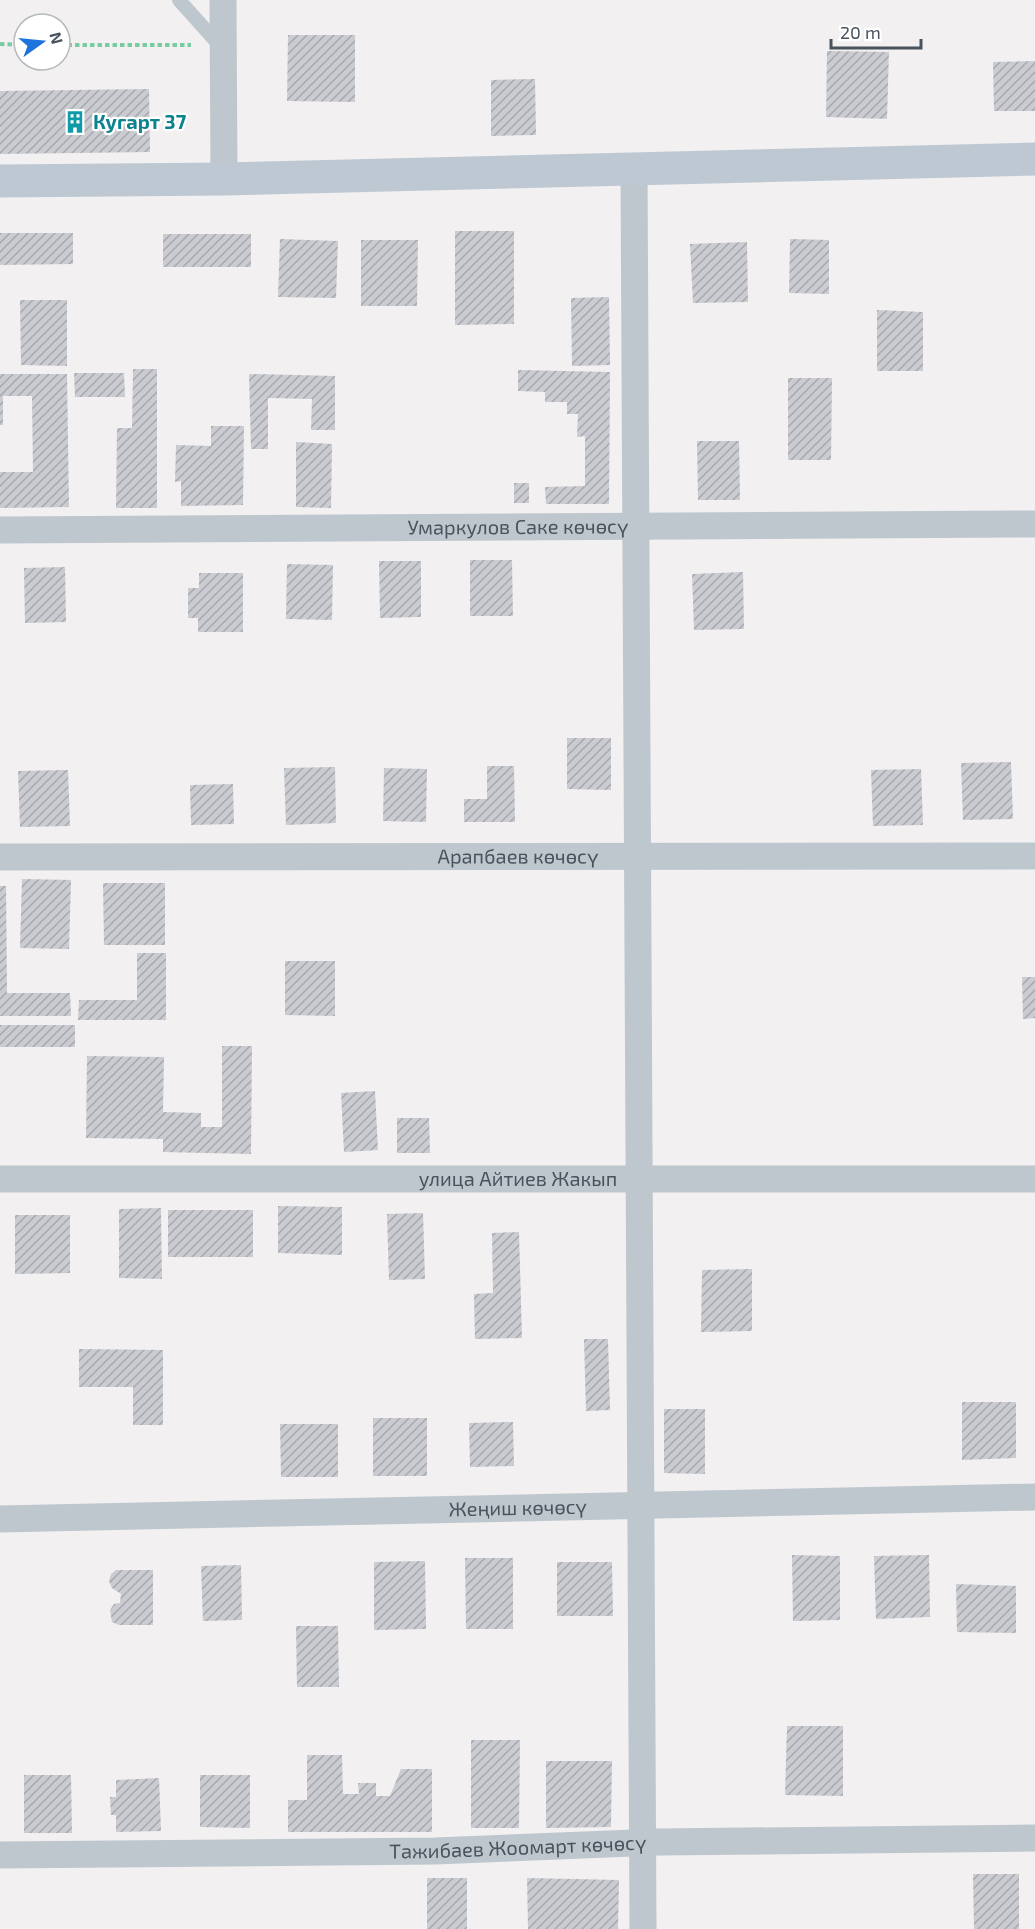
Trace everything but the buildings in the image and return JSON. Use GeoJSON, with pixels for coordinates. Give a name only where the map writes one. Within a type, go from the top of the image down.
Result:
{"type":"FeatureCollection","features":[{"type":"Feature","properties":{"kind":"main road"},"geometry":{"type":"LineString","coordinates":[[0,181],[225,179],[1035,159]]}},
{"type":"Feature","properties":{"kind":"street"},"geometry":{"type":"LineString","coordinates":[[223,0],[221,47],[225,179]]}},
{"type":"Feature","properties":{"kind":"street"},"geometry":{"type":"LineString","coordinates":[[634,169],[643,1929]]}},
{"type":"Feature","properties":{"kind":"street","name":"Умаркулов Саке көчөсү"},"geometry":{"type":"LineString","coordinates":[[0,530],[1035,524]]}},
{"type":"Feature","properties":{"kind":"street","name":"Арапбаев көчөсү"},"geometry":{"type":"LineString","coordinates":[[0,856],[1035,856]]}},
{"type":"Feature","properties":{"kind":"street","name":"улица Айтиев Жакып"},"geometry":{"type":"LineString","coordinates":[[0,1179],[1035,1179]]}},
{"type":"Feature","properties":{"kind":"street","name":"Жеңиш көчөсү"},"geometry":{"type":"LineString","coordinates":[[0,1519],[1035,1497]]}},
{"type":"Feature","properties":{"kind":"street","name":"Тажибаев Жоомарт көчөсү"},"geometry":{"type":"LineString","coordinates":[[0,1855],[435,1851],[643,1843],[1035,1838]]}},
{"type":"Feature","properties":{"kind":"lane"},"geometry":{"type":"LineString","coordinates":[[179,0],[221,47]]}},
{"type":"Feature","properties":{"kind":"path"},"geometry":{"type":"LineString","coordinates":[[72,45],[221,47]]}},
{"type":"Feature","properties":{"kind":"place","name":"Кугарт 37"},"geometry":{"type":"Point","coordinates":[75,122]}}]}
